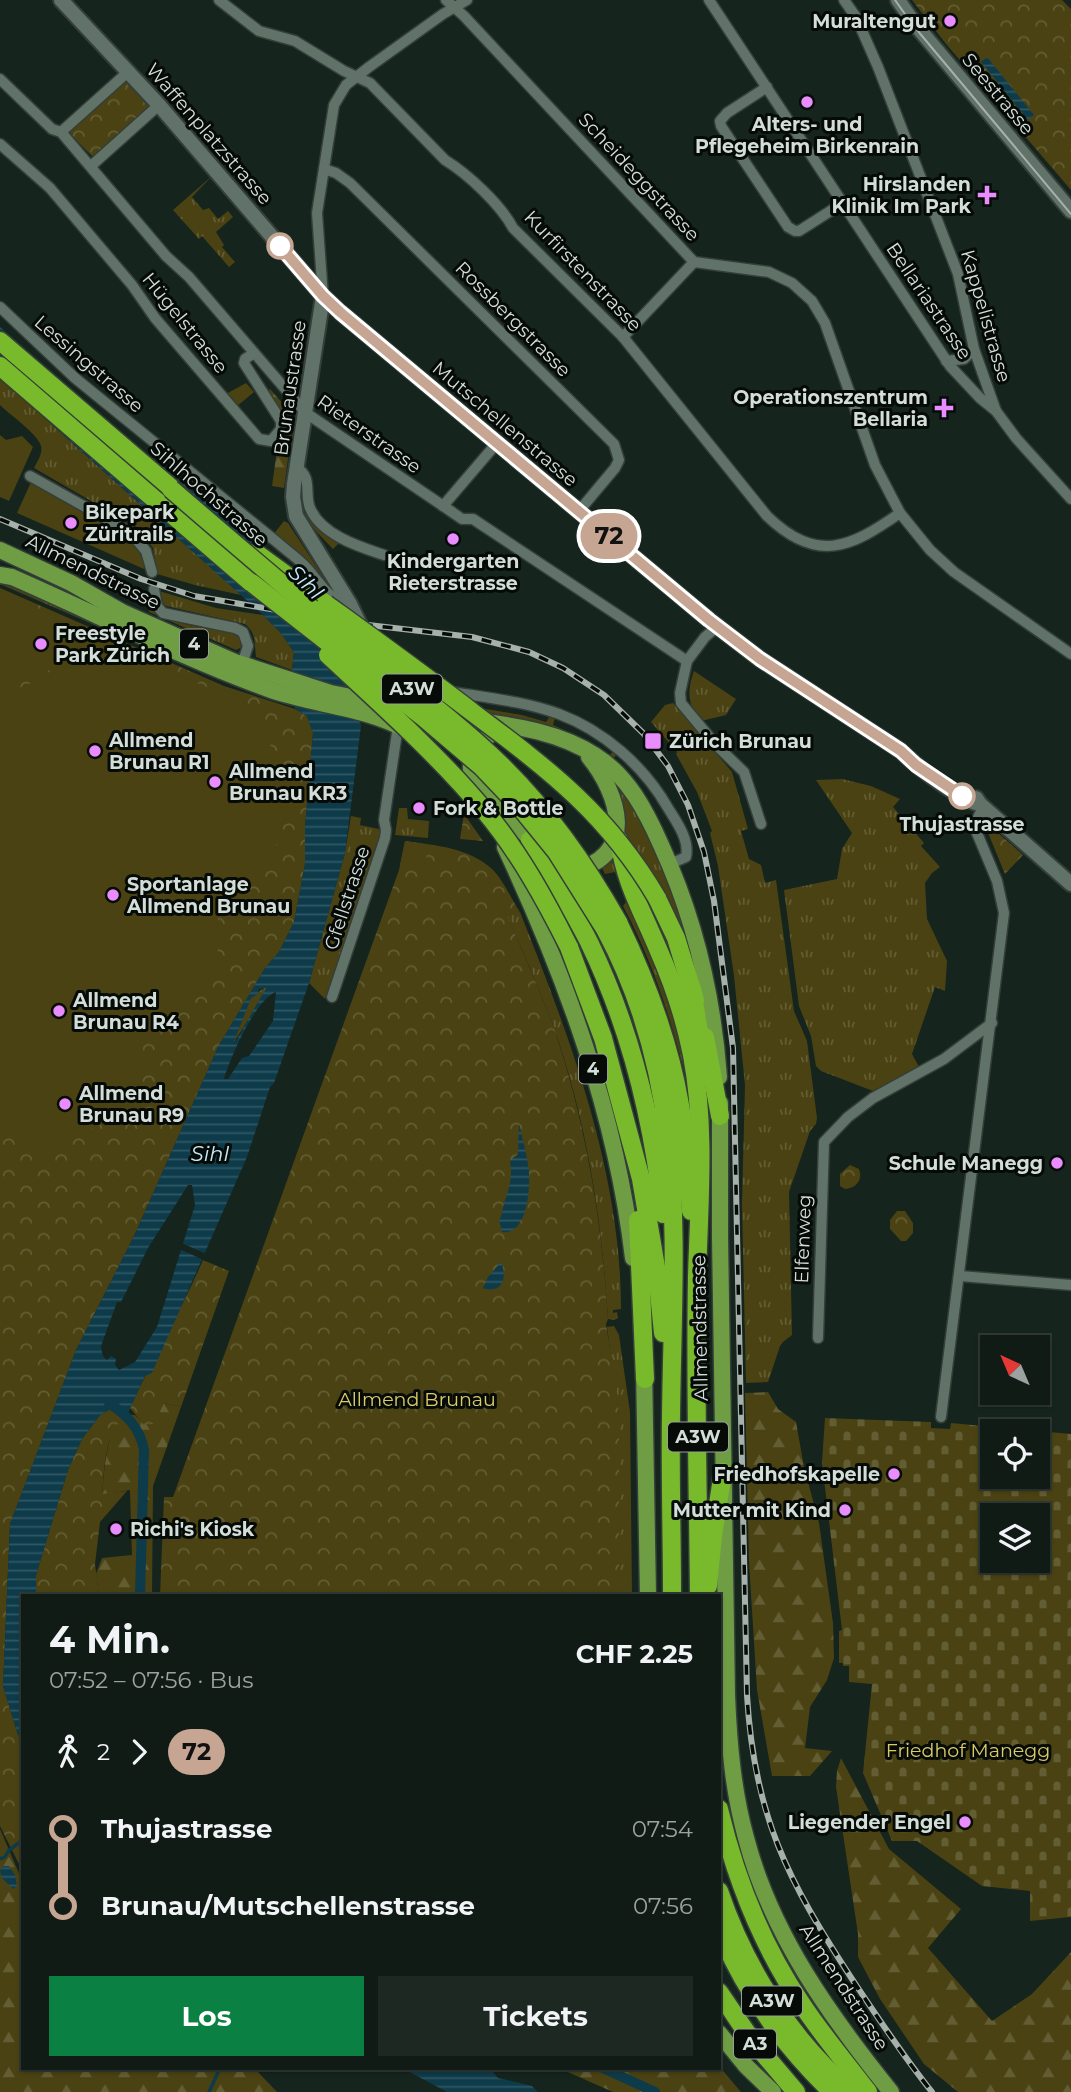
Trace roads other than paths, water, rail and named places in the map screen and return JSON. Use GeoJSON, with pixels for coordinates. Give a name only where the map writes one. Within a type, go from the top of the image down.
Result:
{"type":"FeatureCollection","features":[{"type":"Feature","properties":{"kind":"highway","name":"Sihlhochstrasse"},"geometry":{"type":"LineString","coordinates":[[0,341],[288,589],[460,729],[501,766],[541,808],[590,874],[611,926]]}},
{"type":"Feature","properties":{"kind":"highway","name":"Sihlhochstrasse"},"geometry":{"type":"LineString","coordinates":[[0,366],[252,583],[423,717],[496,781],[555,850],[611,926]]}},
{"type":"Feature","properties":{"kind":"highway"},"geometry":{"type":"LineString","coordinates":[[171,489],[550,771],[613,833],[657,898],[676,938],[704,1029],[720,1116]]}},
{"type":"Feature","properties":{"kind":"highway"},"geometry":{"type":"LineString","coordinates":[[252,583],[415,737],[475,800],[532,877],[569,947],[603,1038],[649,1214],[671,1417]]}},
{"type":"Feature","properties":{"kind":"highway"},"geometry":{"type":"LineString","coordinates":[[618,833],[628,883],[671,982],[692,1056],[702,1148],[697,1278]]}},
{"type":"Feature","properties":{"kind":"highway"},"geometry":{"type":"LineString","coordinates":[[530,840],[567,900],[588,941],[617,1009],[630,1048],[656,1157],[673,1301]]}},
{"type":"Feature","properties":{"kind":"highway","name":"A3W"},"geometry":{"type":"LineString","coordinates":[[611,926],[652,1001],[675,1081],[687,1159],[697,1278],[699,1594]]}},
{"type":"Feature","properties":{"kind":"highway","name":"A3W"},"geometry":{"type":"LineString","coordinates":[[611,926],[646,1028],[666,1111],[674,1217],[672,1594]]}},
{"type":"Feature","properties":{"kind":"highway"},"geometry":{"type":"LineString","coordinates":[[692,989],[704,1071],[709,1173],[707,1264],[698,1359]]}},
{"type":"Feature","properties":{"kind":"highway"},"geometry":{"type":"LineString","coordinates":[[629,1136],[640,1235],[645,1379]]}},
{"type":"Feature","properties":{"kind":"highway"},"geometry":{"type":"LineString","coordinates":[[707,1594],[723,1472]]}},
{"type":"Feature","properties":{"kind":"highway","name":"A3W"},"geometry":{"type":"LineString","coordinates":[[721,1817],[748,1905],[773,1956],[803,2007],[868,2092]]}},
{"type":"Feature","properties":{"kind":"highway","name":"A3W"},"geometry":{"type":"LineString","coordinates":[[721,1896],[740,1944],[768,1994],[807,2048],[852,2092]]}},
{"type":"Feature","properties":{"kind":"highway","name":"A3"},"geometry":{"type":"LineString","coordinates":[[721,1934],[763,2013],[793,2052],[832,2092]]}},
{"type":"Feature","properties":{"kind":"highway","name":"A3"},"geometry":{"type":"LineString","coordinates":[[721,1995],[751,2039],[796,2092]]}},
{"type":"Feature","properties":{"kind":"main road","name":"Allmendstrasse"},"geometry":{"type":"LineString","coordinates":[[0,550],[54,574],[122,612],[242,664],[286,687]]}},
{"type":"Feature","properties":{"kind":"main road","name":"Allmendstrasse"},"geometry":{"type":"LineString","coordinates":[[0,575],[12,577],[219,670],[286,687]]}},
{"type":"Feature","properties":{"kind":"main road","name":"4"},"geometry":{"type":"LineString","coordinates":[[286,687],[368,709],[424,740],[470,779],[497,831],[551,950],[597,1081],[625,1208],[645,1379],[648,1594]]}},
{"type":"Feature","properties":{"kind":"main road","name":"Allmendstrasse"},"geometry":{"type":"LineString","coordinates":[[368,709],[438,715],[533,730],[574,744],[604,761],[624,780],[650,821],[689,912],[705,972],[717,1047],[729,1735],[737,1799],[747,1842],[763,1888],[793,1953],[891,2092]]}},
{"type":"Feature","properties":{"kind":"main road"},"geometry":{"type":"LineString","coordinates":[[502,725],[487,736],[476,750],[470,766],[470,779],[553,862],[574,870],[586,867],[602,856],[618,833],[614,800],[606,781],[589,757],[574,744]]}},
{"type":"Feature","properties":{"kind":"main road"},"geometry":{"type":"LineString","coordinates":[[721,2035],[746,2066],[773,2092]]}},
{"type":"Feature","properties":{"kind":"street","name":"Waffenplatzstrasse"},"geometry":{"type":"LineString","coordinates":[[61,0],[129,71],[323,296]]}},
{"type":"Feature","properties":{"kind":"street","name":"Kurfirstenstrasse"},"geometry":{"type":"LineString","coordinates":[[219,0],[258,31],[295,41],[370,83],[445,160],[508,217],[513,228],[624,337],[780,529],[797,540],[816,546],[838,546],[860,539],[900,513]]}},
{"type":"Feature","properties":{"kind":"street","name":"Brunaustrasse"},"geometry":{"type":"LineString","coordinates":[[368,709],[375,686],[373,654],[350,604],[296,516],[293,497],[323,296],[317,213],[334,105],[346,85],[450,4],[467,0]]}},
{"type":"Feature","properties":{"kind":"street","name":"Bellariastrasse"},"geometry":{"type":"LineString","coordinates":[[709,0],[946,361],[980,398],[996,411],[1016,438],[1071,499]]}},
{"type":"Feature","properties":{"kind":"street","name":"Kappelistrasse"},"geometry":{"type":"LineString","coordinates":[[844,0],[856,17],[878,67],[958,274],[974,349],[996,411]]}},
{"type":"Feature","properties":{"kind":"street","name":"Seestrasse"},"geometry":{"type":"LineString","coordinates":[[898,0],[921,32],[1071,211]]}},
{"type":"Feature","properties":{"kind":"street","name":"Scheideggstrasse"},"geometry":{"type":"LineString","coordinates":[[450,4],[694,262],[769,272],[792,283],[812,301],[825,323],[875,465],[900,513],[930,550],[954,572],[1071,654]]}},
{"type":"Feature","properties":{"kind":"street"},"geometry":{"type":"LineString","coordinates":[[61,132],[129,71]]}},
{"type":"Feature","properties":{"kind":"street","name":"Rieterstrasse"},"geometry":{"type":"LineString","coordinates":[[0,79],[52,129],[61,132],[104,185],[166,256],[189,277],[306,413],[462,519],[473,520],[687,660]]}},
{"type":"Feature","properties":{"kind":"street"},"geometry":{"type":"LineString","coordinates":[[767,88],[727,113],[720,121],[721,126],[788,227],[799,231],[843,203]]}},
{"type":"Feature","properties":{"kind":"street"},"geometry":{"type":"LineString","coordinates":[[91,166],[159,105]]}},
{"type":"Feature","properties":{"kind":"street","name":"Hügelstrasse"},"geometry":{"type":"LineString","coordinates":[[0,144],[50,188],[132,285],[155,318],[259,439],[271,440],[281,429],[281,421],[244,363],[245,359],[254,353]]}},
{"type":"Feature","properties":{"kind":"street","name":"Rossbergstrasse"},"geometry":{"type":"LineString","coordinates":[[324,169],[336,173],[350,183],[614,443],[619,460],[615,468],[579,511]]}},
{"type":"Feature","properties":{"kind":"street"},"geometry":{"type":"LineString","coordinates":[[624,337],[694,262]]}},
{"type":"Feature","properties":{"kind":"street","name":"Mutschellenstrasse"},"geometry":{"type":"LineString","coordinates":[[323,296],[496,444],[718,626],[760,659],[901,751],[916,765],[968,801],[981,806],[1071,884]]}},
{"type":"Feature","properties":{"kind":"street","name":"Lessingstrasse"},"geometry":{"type":"LineString","coordinates":[[0,307],[75,378],[278,543],[341,603],[350,604]]}},
{"type":"Feature","properties":{"kind":"street"},"geometry":{"type":"LineString","coordinates":[[946,361],[964,359],[974,349]]}},
{"type":"Feature","properties":{"kind":"street"},"geometry":{"type":"LineString","coordinates":[[443,506],[496,444]]}},
{"type":"Feature","properties":{"kind":"street"},"geometry":{"type":"LineString","coordinates":[[297,468],[303,471],[307,478],[309,506],[322,524],[359,547],[384,555]]}},
{"type":"Feature","properties":{"kind":"street"},"geometry":{"type":"LineString","coordinates":[[30,476],[130,533],[143,547],[152,572]]}},
{"type":"Feature","properties":{"kind":"street"},"geometry":{"type":"LineString","coordinates":[[153,589],[157,606],[163,612],[236,628],[243,632],[248,646],[242,664]]}},
{"type":"Feature","properties":{"kind":"street"},"geometry":{"type":"LineString","coordinates":[[718,626],[705,637],[687,660],[680,693],[681,703],[716,745],[744,772],[761,824]]}},
{"type":"Feature","properties":{"kind":"street"},"geometry":{"type":"LineString","coordinates":[[373,654],[402,695],[438,715]]}},
{"type":"Feature","properties":{"kind":"street"},"geometry":{"type":"LineString","coordinates":[[391,680],[497,699],[551,712],[604,739],[637,766],[675,821],[685,842],[687,855],[670,864]]}},
{"type":"Feature","properties":{"kind":"street","name":"Gfellstrasse"},"geometry":{"type":"LineString","coordinates":[[332,997],[385,838],[384,820],[398,726]]}},
{"type":"Feature","properties":{"kind":"street"},"geometry":{"type":"LineString","coordinates":[[941,1417],[1004,913],[997,881],[974,826],[981,806]]}},
{"type":"Feature","properties":{"kind":"street","name":"Elfenweg"},"geometry":{"type":"LineString","coordinates":[[818,1338],[824,1142],[848,1117],[873,1098],[944,1059],[992,1023]]}},
{"type":"Feature","properties":{"kind":"street"},"geometry":{"type":"LineString","coordinates":[[960,1276],[1071,1285]]}},
{"type":"Feature","properties":{"kind":"water"},"geometry":{"type":"Polygon","coordinates":[[[987,57],[1034,115],[1028,120],[981,62],[987,57]]]}},
{"type":"Feature","properties":{"kind":"water","name":"Sihl"},"geometry":{"type":"Polygon","coordinates":[[[0,327],[129,439],[268,552],[352,684],[361,726],[345,853],[309,983],[247,1157],[152,1373],[145,1376],[128,1413],[112,1408],[100,1415],[82,1439],[68,1470],[36,1575],[36,1594],[21,1594],[21,1744],[3,1686],[10,1524],[76,1350],[135,1234],[218,1047],[265,968],[279,952],[294,922],[305,864],[305,827],[313,733],[307,716],[295,709],[292,670],[294,652],[280,632],[0,378],[0,327]],[[266,988],[259,989],[258,994],[251,998],[233,1044],[266,988]],[[276,992],[260,1006],[244,1031],[224,1079],[228,1079],[242,1058],[249,1056],[273,1021],[276,992]],[[188,1185],[148,1248],[121,1302],[117,1302],[101,1346],[107,1360],[111,1356],[116,1359],[115,1365],[119,1370],[135,1362],[157,1327],[195,1205],[192,1185],[188,1185]]]}},
{"type":"Feature","properties":{"kind":"water"},"geometry":{"type":"Polygon","coordinates":[[[519,1123],[528,1167],[527,1200],[517,1227],[502,1232],[499,1220],[510,1183],[510,1161],[518,1154],[519,1123]]]}},
{"type":"Feature","properties":{"kind":"water"},"geometry":{"type":"Polygon","coordinates":[[[501,1262],[504,1273],[502,1283],[495,1289],[483,1288],[488,1277],[501,1262]]]}},
{"type":"Feature","properties":{"kind":"water"},"geometry":{"type":"Polygon","coordinates":[[[3,1866],[9,1866],[15,1875],[17,1886],[13,1889],[2,1878],[0,1871],[3,1866]]]}},
{"type":"Feature","properties":{"kind":"water"},"geometry":{"type":"Polygon","coordinates":[[[406,2070],[491,2070],[498,2078],[532,2086],[538,2092],[447,2092],[406,2070]]]}},
{"type":"Feature","properties":{"kind":"waterway"},"geometry":{"type":"LineString","coordinates":[[109,1403],[132,1423],[144,1450],[140,1594]]}},
{"type":"Feature","properties":{"kind":"waterway"},"geometry":{"type":"LineString","coordinates":[[0,1859],[21,1841]]}},
{"type":"Feature","properties":{"kind":"waterway"},"geometry":{"type":"LineString","coordinates":[[209,2092],[219,2070]]}},
{"type":"Feature","properties":{"kind":"waterway"},"geometry":{"type":"LineString","coordinates":[[607,2070],[655,2092]]}},
{"type":"Feature","properties":{"kind":"tram line"},"geometry":{"type":"LineString","coordinates":[[895,0],[912,24],[1071,214]]}},
{"type":"Feature","properties":{"kind":"railway"},"geometry":{"type":"LineString","coordinates":[[0,519],[141,579],[194,596],[351,623],[472,637],[529,652],[563,668],[604,695],[643,733],[668,766],[688,805],[704,852],[714,901],[733,1048],[747,1695],[757,1777],[766,1812],[792,1878],[829,1944],[932,2092]]}},
{"type":"Feature","properties":{"kind":"place","name":"Muraltengut"},"geometry":{"type":"Point","coordinates":[950,21]}},
{"type":"Feature","properties":{"kind":"place","name":"Alters- und Pflegeheim Birkenrain"},"geometry":{"type":"Point","coordinates":[807,102]}},
{"type":"Feature","properties":{"kind":"place","name":"Hirslanden Klinik Im Park"},"geometry":{"type":"Point","coordinates":[987,195]}},
{"type":"Feature","properties":{"kind":"place","name":"Operationszentrum Bellaria"},"geometry":{"type":"Point","coordinates":[944,408]}},
{"type":"Feature","properties":{"kind":"place","name":"Bikepark Züritrails"},"geometry":{"type":"Point","coordinates":[71,523]}},
{"type":"Feature","properties":{"kind":"place","name":"Kindergarten Rieterstrasse"},"geometry":{"type":"Point","coordinates":[453,539]}},
{"type":"Feature","properties":{"kind":"place","name":"Freestyle Park Zürich"},"geometry":{"type":"Point","coordinates":[41,644]}},
{"type":"Feature","properties":{"kind":"place","name":"Zürich Brunau"},"geometry":{"type":"Point","coordinates":[653,741]}},
{"type":"Feature","properties":{"kind":"place","name":"Allmend Brunau R1"},"geometry":{"type":"Point","coordinates":[95,751]}},
{"type":"Feature","properties":{"kind":"place","name":"Allmend Brunau KR3"},"geometry":{"type":"Point","coordinates":[215,782]}},
{"type":"Feature","properties":{"kind":"place","name":"Thujastrasse"},"geometry":{"type":"Point","coordinates":[962,796]}},
{"type":"Feature","properties":{"kind":"place","name":"Fork & Bottle"},"geometry":{"type":"Point","coordinates":[419,808]}},
{"type":"Feature","properties":{"kind":"place","name":"Sportanlage Allmend Brunau"},"geometry":{"type":"Point","coordinates":[113,895]}},
{"type":"Feature","properties":{"kind":"place","name":"Allmend Brunau R4"},"geometry":{"type":"Point","coordinates":[59,1011]}},
{"type":"Feature","properties":{"kind":"place","name":"Allmend Brunau R9"},"geometry":{"type":"Point","coordinates":[65,1104]}},
{"type":"Feature","properties":{"kind":"place","name":"Schule Manegg"},"geometry":{"type":"Point","coordinates":[1057,1163]}},
{"type":"Feature","properties":{"kind":"place","name":"Friedhofskapelle"},"geometry":{"type":"Point","coordinates":[894,1474]}},
{"type":"Feature","properties":{"kind":"place","name":"Mutter mit Kind"},"geometry":{"type":"Point","coordinates":[845,1510]}},
{"type":"Feature","properties":{"kind":"place","name":"Richi's Kiosk"},"geometry":{"type":"Point","coordinates":[116,1529]}},
{"type":"Feature","properties":{"kind":"place","name":"Liegender Engel"},"geometry":{"type":"Point","coordinates":[965,1822]}},
{"type":"Feature","properties":{"kind":"park label","name":"Allmend Brunau"},"geometry":{"type":"Point","coordinates":[417,1399]}},
{"type":"Feature","properties":{"kind":"park label","name":"Friedhof Manegg"},"geometry":{"type":"Point","coordinates":[968,1750]}}]}
